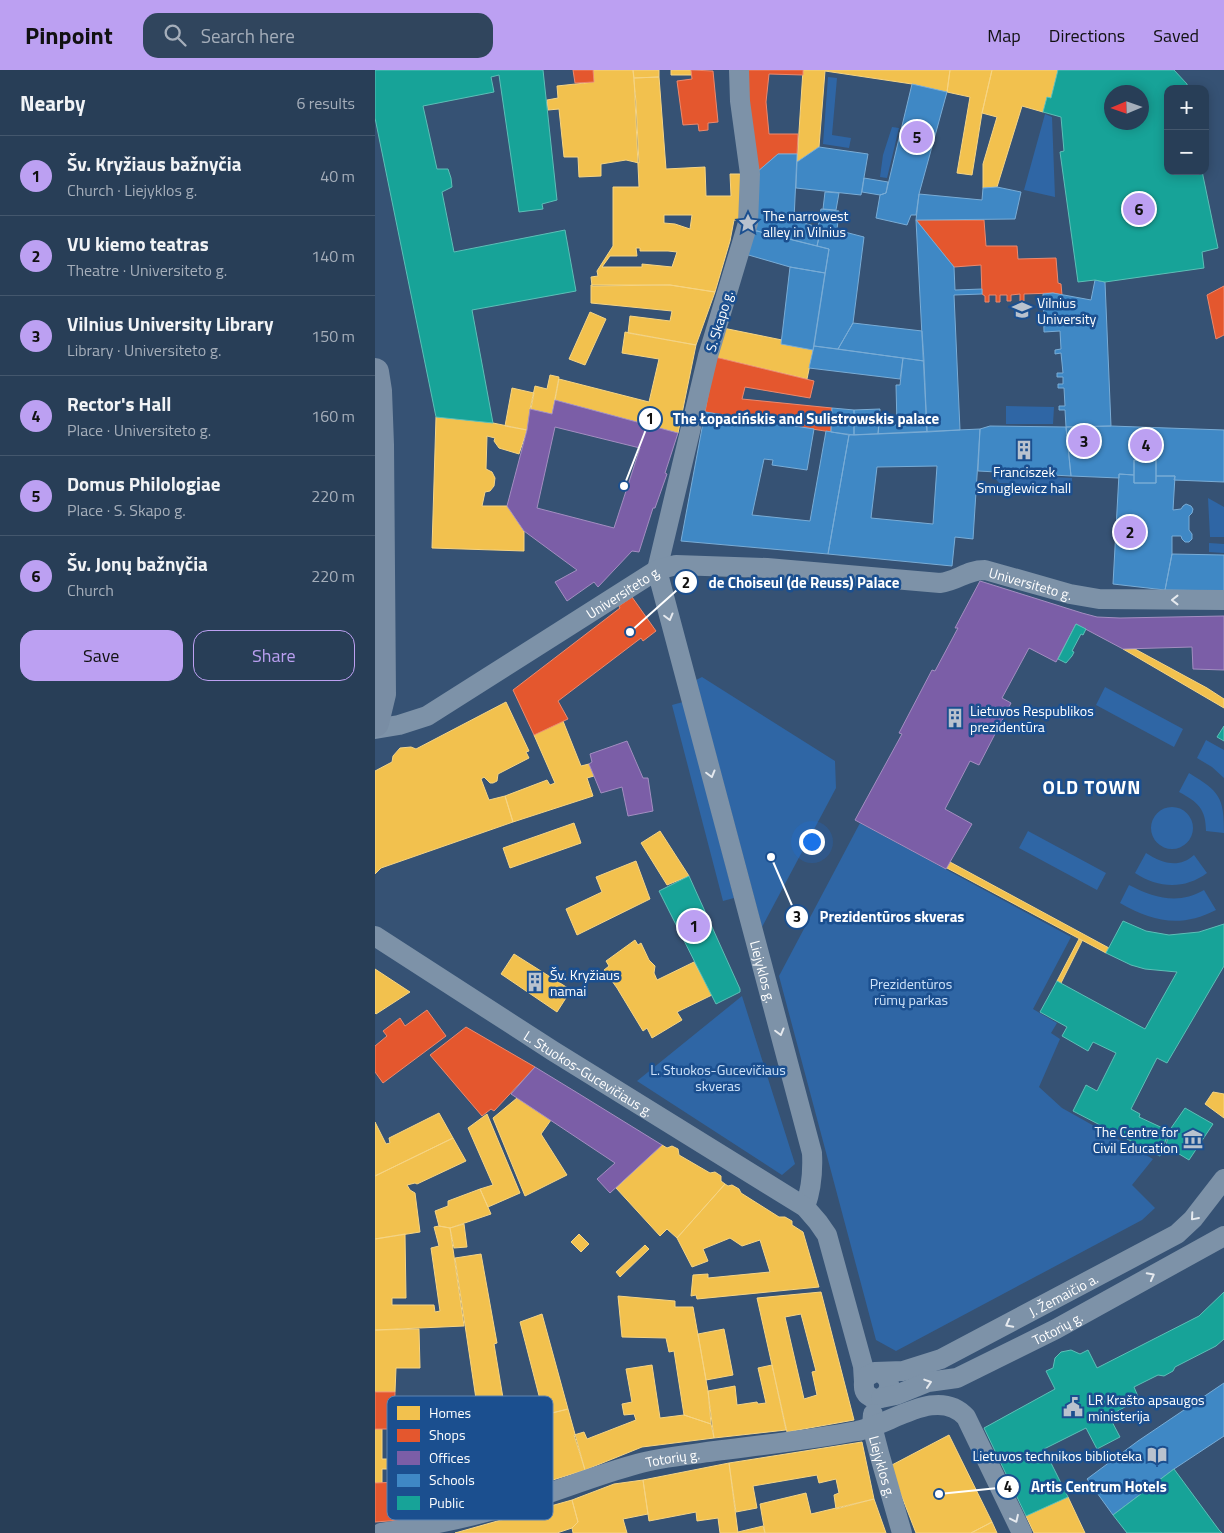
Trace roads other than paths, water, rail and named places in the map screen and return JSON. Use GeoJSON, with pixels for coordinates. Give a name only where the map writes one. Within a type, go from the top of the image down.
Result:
{"type":"FeatureCollection","features":[{"type":"Feature","properties":{"kind":"main road"},"geometry":{"type":"LineString","coordinates":[[375,372],[378,391],[380,445],[382,694],[375,723]]}},
{"type":"Feature","properties":{"kind":"street","name":"S. Skapo g."},"geometry":{"type":"LineString","coordinates":[[657,570],[708,356],[748,223],[750,174],[740,101],[739,70]]}},
{"type":"Feature","properties":{"kind":"street","name":"Universiteto g."},"geometry":{"type":"LineString","coordinates":[[375,729],[399,725],[427,716],[657,570],[676,565],[767,568],[940,583],[952,582],[968,572],[985,570],[1090,598],[1224,600]]}},
{"type":"Feature","properties":{"kind":"street","name":"Liejyklos g."},"geometry":{"type":"LineString","coordinates":[[657,570],[812,1152],[813,1173],[811,1191],[805,1207]]}},
{"type":"Feature","properties":{"kind":"street","name":"L. Stuokos-Gucevičiaus g."},"geometry":{"type":"LineString","coordinates":[[375,936],[553,1051],[805,1207]]}},
{"type":"Feature","properties":{"kind":"street","name":"J. Žemaičio a."},"geometry":{"type":"LineString","coordinates":[[870,1373],[903,1370],[941,1360],[1107,1273],[1177,1234],[1193,1219],[1224,1179]]}},
{"type":"Feature","properties":{"kind":"street"},"geometry":{"type":"LineString","coordinates":[[805,1207],[827,1235],[870,1373]]}},
{"type":"Feature","properties":{"kind":"street"},"geometry":{"type":"LineString","coordinates":[[1177,1234],[1192,1254]]}},
{"type":"Feature","properties":{"kind":"street","name":"Totorių g."},"geometry":{"type":"LineString","coordinates":[[878,1398],[896,1395],[928,1382],[957,1378],[1056,1329],[1116,1294],[1224,1236]]}},
{"type":"Feature","properties":{"kind":"street"},"geometry":{"type":"LineString","coordinates":[[1107,1273],[1116,1294]]}},
{"type":"Feature","properties":{"kind":"street","name":"Liejyklos g."},"geometry":{"type":"LineString","coordinates":[[870,1373],[885,1376],[890,1383],[888,1392],[878,1398],[872,1426],[902,1533]]}},
{"type":"Feature","properties":{"kind":"street","name":"Totorių g."},"geometry":{"type":"LineString","coordinates":[[553,1492],[638,1464],[860,1431],[920,1407],[934,1405],[955,1408],[966,1417],[1022,1533]]}},
{"type":"Feature","properties":{"kind":"street","name":"Totorių g."},"geometry":{"type":"LineString","coordinates":[[381,1533],[454,1520]]}},
{"type":"Feature","properties":{"kind":"place","name":"Domus Philologiae"},"geometry":{"type":"Point","coordinates":[917,137]}},
{"type":"Feature","properties":{"kind":"place","name":"Šv. Jonų bažnyčia"},"geometry":{"type":"Point","coordinates":[1139,209]}},
{"type":"Feature","properties":{"kind":"place","name":"The narrowest alley in Vilnius"},"geometry":{"type":"Point","coordinates":[748,223]}},
{"type":"Feature","properties":{"kind":"place","name":"Vilnius University"},"geometry":{"type":"Point","coordinates":[1022,310]}},
{"type":"Feature","properties":{"kind":"place","name":"Vilnius University Library"},"geometry":{"type":"Point","coordinates":[1084,441]}},
{"type":"Feature","properties":{"kind":"place","name":"Rector's Hall"},"geometry":{"type":"Point","coordinates":[1146,445]}},
{"type":"Feature","properties":{"kind":"place","name":"Franciszek Smuglewicz hall"},"geometry":{"type":"Point","coordinates":[1024,450]}},
{"type":"Feature","properties":{"kind":"place","name":"The Łopacińskis and Sulistrowskis palace"},"geometry":{"type":"Point","coordinates":[624,486]}},
{"type":"Feature","properties":{"kind":"place","name":"VU kiemo teatras"},"geometry":{"type":"Point","coordinates":[1130,532]}},
{"type":"Feature","properties":{"kind":"place","name":"de Choiseul (de Reuss) Palace"},"geometry":{"type":"Point","coordinates":[630,632]}},
{"type":"Feature","properties":{"kind":"place","name":"Lietuvos Respublikos prezidentūra"},"geometry":{"type":"Point","coordinates":[955,718]}},
{"type":"Feature","properties":{"kind":"place","name":"Prezidentūros skveras"},"geometry":{"type":"Point","coordinates":[771,857]}},
{"type":"Feature","properties":{"kind":"place","name":"Šv. Kryžiaus bažnyčia"},"geometry":{"type":"Point","coordinates":[694,926]}},
{"type":"Feature","properties":{"kind":"place","name":"Šv. Kryžiaus namai"},"geometry":{"type":"Point","coordinates":[535,982]}},
{"type":"Feature","properties":{"kind":"place","name":"The Centre for Civil Education"},"geometry":{"type":"Point","coordinates":[1193,1139]}},
{"type":"Feature","properties":{"kind":"place","name":"LR Krašto apsaugos ministerija"},"geometry":{"type":"Point","coordinates":[1073,1407]}},
{"type":"Feature","properties":{"kind":"place","name":"Lietuvos technikos biblioteka"},"geometry":{"type":"Point","coordinates":[1157,1455]}},
{"type":"Feature","properties":{"kind":"place","name":"Artis Centrum Hotels"},"geometry":{"type":"Point","coordinates":[939,1494]}},
{"type":"Feature","properties":{"kind":"district","name":"OLD TOWN"},"geometry":{"type":"Point","coordinates":[1092,786]}},
{"type":"Feature","properties":{"kind":"park label","name":"Prezidentūros rūmų parkas"},"geometry":{"type":"Point","coordinates":[911,992]}},
{"type":"Feature","properties":{"kind":"park label","name":"L. Stuokos-Gucevičiaus skveras"},"geometry":{"type":"Point","coordinates":[718,1078]}}]}
